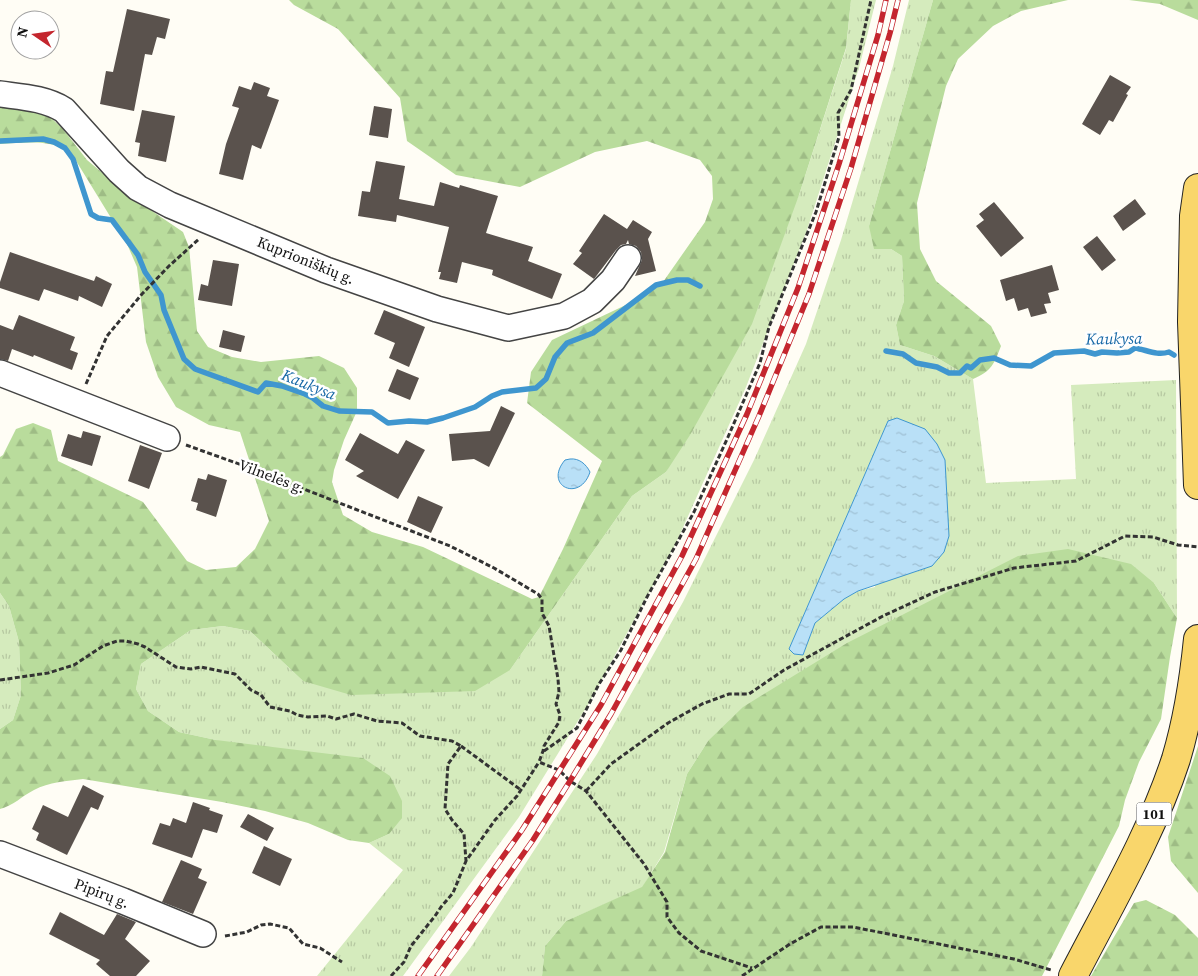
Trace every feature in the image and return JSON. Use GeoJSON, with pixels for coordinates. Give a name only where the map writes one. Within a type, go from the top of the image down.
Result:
{"type":"FeatureCollection","features":[{"type":"Feature","properties":{"kind":"main road"},"geometry":{"type":"LineString","coordinates":[[1198,188],[1194,216],[1192,322],[1198,486]]}},
{"type":"Feature","properties":{"kind":"main road","name":"101"},"geometry":{"type":"LineString","coordinates":[[1066,974],[1114,898],[1161,801],[1176,758],[1188,712],[1198,639]]}},
{"type":"Feature","properties":{"kind":"street","name":"Kuprioniškių g."},"geometry":{"type":"LineString","coordinates":[[0,94],[38,99],[54,104],[64,110],[119,171],[138,188],[170,205],[326,270],[437,309],[508,328],[564,316],[592,301],[613,280],[628,258]]}},
{"type":"Feature","properties":{"kind":"street"},"geometry":{"type":"LineString","coordinates":[[0,373],[167,438]]}},
{"type":"Feature","properties":{"kind":"street","name":"Pipirų g."},"geometry":{"type":"LineString","coordinates":[[0,854],[203,934]]}},
{"type":"Feature","properties":{"kind":"path"},"geometry":{"type":"LineString","coordinates":[[391,976],[404,962],[411,946],[441,906],[453,894],[466,861],[495,820],[521,790],[544,751],[577,728],[599,684],[621,650],[647,597],[694,512],[760,363],[769,327],[816,212],[838,137],[838,113],[851,90],[871,0]]}},
{"type":"Feature","properties":{"kind":"path"},"geometry":{"type":"LineString","coordinates":[[78,403],[106,336],[169,266],[217,224]]}},
{"type":"Feature","properties":{"kind":"path","name":"Vilnelės g."},"geometry":{"type":"LineString","coordinates":[[167,438],[242,465],[450,546],[494,568],[538,594],[542,599],[542,613],[549,626],[559,692],[556,704],[560,715],[559,722],[544,746],[544,751]]}},
{"type":"Feature","properties":{"kind":"path"},"geometry":{"type":"LineString","coordinates":[[586,792],[610,764],[668,723],[702,704],[728,694],[749,694],[784,670],[883,616],[935,592],[1014,568],[1076,561],[1125,536],[1153,537],[1178,545],[1198,547]]}},
{"type":"Feature","properties":{"kind":"path"},"geometry":{"type":"LineString","coordinates":[[0,680],[48,673],[74,665],[104,646],[117,641],[126,641],[145,647],[176,667],[190,669],[200,667],[235,674],[251,690],[261,695],[270,707],[308,717],[327,716],[336,719],[354,714],[377,721],[402,723],[420,736],[452,740],[521,790]]}},
{"type":"Feature","properties":{"kind":"path"},"geometry":{"type":"LineString","coordinates":[[461,746],[448,764],[445,809],[464,834],[466,861]]}},
{"type":"Feature","properties":{"kind":"path"},"geometry":{"type":"LineString","coordinates":[[539,762],[559,770],[570,781],[586,792],[644,864],[667,902],[666,917],[679,933],[702,951],[752,968]]}},
{"type":"Feature","properties":{"kind":"path"},"geometry":{"type":"LineString","coordinates":[[203,934],[224,936],[247,932],[261,925],[270,924],[289,928],[303,944],[320,948],[342,962]]}},
{"type":"Feature","properties":{"kind":"path"},"geometry":{"type":"LineString","coordinates":[[742,976],[790,944],[821,927],[853,927],[1014,959],[1066,974]]}},
{"type":"Feature","properties":{"kind":"green space"},"geometry":{"type":"Polygon","coordinates":[[[289,0],[851,0],[846,48],[799,195],[752,324],[690,435],[666,472],[632,496],[510,670],[475,691],[351,695],[303,681],[250,631],[223,626],[191,630],[141,664],[136,689],[148,711],[179,732],[216,740],[363,758],[390,776],[402,801],[402,818],[389,834],[369,843],[348,840],[308,823],[265,811],[83,779],[58,782],[40,787],[9,806],[0,809],[0,729],[13,720],[21,695],[19,642],[9,606],[0,593],[0,457],[3,455],[16,429],[33,423],[51,430],[58,461],[143,502],[187,561],[206,570],[236,567],[255,549],[269,521],[240,432],[209,425],[176,407],[158,377],[146,342],[137,267],[127,244],[70,151],[44,143],[0,144],[0,102],[21,106],[48,115],[63,129],[87,160],[130,196],[183,232],[189,247],[197,331],[208,347],[232,357],[261,362],[319,356],[344,368],[357,388],[357,411],[344,440],[332,482],[343,515],[372,532],[423,547],[532,599],[539,597],[563,549],[602,461],[527,403],[531,372],[552,340],[632,302],[663,282],[705,222],[713,199],[712,176],[700,160],[647,141],[595,152],[520,187],[456,175],[407,141],[400,98],[338,29],[294,5],[289,0]]]}},
{"type":"Feature","properties":{"kind":"green space"},"geometry":{"type":"Polygon","coordinates":[[[851,0],[876,0],[859,68],[807,230],[746,387],[676,543],[589,703],[519,817],[403,976],[317,976],[403,870],[369,843],[389,834],[216,740],[179,732],[148,711],[136,689],[141,664],[191,630],[223,626],[250,631],[303,681],[510,670],[632,496],[666,472],[799,195],[846,49],[851,0]]]}},
{"type":"Feature","properties":{"kind":"green space"},"geometry":{"type":"Polygon","coordinates":[[[909,0],[933,0],[869,226],[891,249],[902,256],[904,301],[896,325],[900,345],[934,356],[973,379],[986,483],[1076,479],[1071,385],[1176,380],[1177,618],[1154,583],[708,741],[687,774],[664,852],[642,888],[566,921],[545,946],[542,976],[449,976],[471,947],[597,754],[683,602],[754,460],[806,344],[841,240],[893,66],[909,0]],[[888,421],[789,649],[803,655],[815,623],[844,599],[858,591],[875,587],[888,421]]]}},
{"type":"Feature","properties":{"kind":"green space"},"geometry":{"type":"Polygon","coordinates":[[[933,0],[1068,0],[1021,11],[993,26],[958,59],[946,86],[917,203],[920,249],[936,281],[991,326],[1001,346],[992,366],[973,379],[934,356],[900,345],[896,325],[904,301],[902,256],[891,249],[874,249],[869,226],[933,0]]]}},
{"type":"Feature","properties":{"kind":"green space"},"geometry":{"type":"Polygon","coordinates":[[[1129,0],[1198,0],[1198,20],[1160,4],[1129,0]]]}},
{"type":"Feature","properties":{"kind":"green space"},"geometry":{"type":"Polygon","coordinates":[[[1068,549],[1131,564],[1154,583],[1177,618],[1161,719],[1139,762],[1125,800],[1119,826],[1042,976],[542,976],[545,946],[566,921],[642,887],[665,852],[687,774],[708,741],[743,707],[847,643],[1018,556],[1068,549]]]}},
{"type":"Feature","properties":{"kind":"green space"},"geometry":{"type":"Polygon","coordinates":[[[0,593],[9,606],[19,642],[21,695],[13,720],[0,729],[0,593]]]}},
{"type":"Feature","properties":{"kind":"green space"},"geometry":{"type":"Polygon","coordinates":[[[1198,746],[1198,893],[1171,861],[1168,837],[1198,746]]]}},
{"type":"Feature","properties":{"kind":"green space"},"geometry":{"type":"Polygon","coordinates":[[[1146,900],[1175,915],[1198,938],[1198,976],[1091,976],[1134,903],[1146,900]]]}},
{"type":"Feature","properties":{"kind":"water"},"geometry":{"type":"Polygon","coordinates":[[[897,418],[925,429],[937,444],[945,460],[949,536],[944,552],[932,566],[858,591],[844,599],[815,623],[803,655],[794,654],[789,649],[888,421],[897,418]]]}},
{"type":"Feature","properties":{"kind":"water"},"geometry":{"type":"Polygon","coordinates":[[[570,459],[582,462],[590,472],[579,487],[572,489],[561,483],[558,477],[559,469],[565,460],[570,459]]]}},
{"type":"Feature","properties":{"kind":"building"},"geometry":{"type":"Polygon","coordinates":[[[127,9],[170,19],[165,39],[157,37],[152,55],[145,54],[134,111],[100,104],[106,71],[113,72],[127,9]]]}},
{"type":"Feature","properties":{"kind":"building"},"geometry":{"type":"Polygon","coordinates":[[[1110,75],[1131,87],[1113,122],[1109,120],[1100,135],[1082,124],[1110,75]]]}},
{"type":"Feature","properties":{"kind":"building"},"geometry":{"type":"Polygon","coordinates":[[[254,82],[270,88],[267,96],[279,100],[261,149],[252,145],[243,180],[219,174],[226,144],[239,108],[232,106],[239,86],[251,90],[254,82]]]}},
{"type":"Feature","properties":{"kind":"building"},"geometry":{"type":"Polygon","coordinates":[[[374,106],[392,109],[388,138],[369,135],[374,106]]]}},
{"type":"Feature","properties":{"kind":"building"},"geometry":{"type":"Polygon","coordinates":[[[142,110],[175,116],[166,162],[138,156],[140,143],[135,142],[142,110]]]}},
{"type":"Feature","properties":{"kind":"building"},"geometry":{"type":"Polygon","coordinates":[[[376,161],[405,166],[399,199],[434,206],[440,182],[459,188],[460,185],[498,196],[486,233],[533,247],[528,261],[562,274],[552,299],[492,275],[493,270],[462,262],[457,283],[439,279],[441,272],[438,272],[449,227],[397,215],[396,222],[358,216],[362,191],[370,192],[376,161]]]}},
{"type":"Feature","properties":{"kind":"building"},"geometry":{"type":"Polygon","coordinates":[[[1135,199],[1146,214],[1123,231],[1113,216],[1135,199]]]}},
{"type":"Feature","properties":{"kind":"building"},"geometry":{"type":"Polygon","coordinates":[[[994,202],[1024,238],[1001,257],[976,226],[984,220],[979,214],[994,202]]]}},
{"type":"Feature","properties":{"kind":"building"},"geometry":{"type":"Polygon","coordinates":[[[604,214],[627,229],[633,220],[652,232],[648,239],[656,271],[635,276],[642,260],[641,252],[636,246],[629,244],[628,240],[626,244],[621,245],[616,250],[594,279],[573,264],[582,253],[579,251],[604,214]]]}},
{"type":"Feature","properties":{"kind":"building"},"geometry":{"type":"Polygon","coordinates":[[[1097,236],[1116,260],[1102,271],[1083,247],[1097,236]]]}},
{"type":"Feature","properties":{"kind":"building"},"geometry":{"type":"Polygon","coordinates":[[[10,252],[94,281],[96,276],[112,284],[102,307],[79,296],[78,301],[44,289],[39,301],[0,288],[0,282],[10,252]]]}},
{"type":"Feature","properties":{"kind":"building"},"geometry":{"type":"Polygon","coordinates":[[[213,260],[239,264],[232,306],[198,300],[201,284],[208,286],[213,260]]]}},
{"type":"Feature","properties":{"kind":"building"},"geometry":{"type":"Polygon","coordinates":[[[1052,265],[1059,290],[1048,293],[1051,303],[1044,304],[1047,313],[1031,317],[1028,308],[1018,311],[1014,298],[1006,301],[1000,280],[1052,265]]]}},
{"type":"Feature","properties":{"kind":"building"},"geometry":{"type":"Polygon","coordinates":[[[384,310],[425,327],[409,367],[389,358],[395,343],[374,334],[384,310]]]}},
{"type":"Feature","properties":{"kind":"building"},"geometry":{"type":"Polygon","coordinates":[[[19,315],[75,337],[70,350],[78,353],[72,370],[34,355],[33,357],[12,349],[8,361],[0,359],[0,325],[13,330],[19,315]]]}},
{"type":"Feature","properties":{"kind":"building"},"geometry":{"type":"Polygon","coordinates":[[[223,330],[245,336],[241,352],[219,347],[223,330]]]}},
{"type":"Feature","properties":{"kind":"building"},"geometry":{"type":"Polygon","coordinates":[[[397,369],[419,378],[410,400],[388,391],[397,369]]]}},
{"type":"Feature","properties":{"kind":"building"},"geometry":{"type":"Polygon","coordinates":[[[501,406],[515,413],[489,467],[474,459],[452,461],[449,434],[490,431],[501,406]]]}},
{"type":"Feature","properties":{"kind":"building"},"geometry":{"type":"Polygon","coordinates":[[[83,431],[101,436],[92,466],[61,456],[68,434],[81,438],[83,431]]]}},
{"type":"Feature","properties":{"kind":"building"},"geometry":{"type":"Polygon","coordinates":[[[360,433],[398,454],[406,440],[425,450],[398,499],[356,476],[364,471],[345,460],[360,433]]]}},
{"type":"Feature","properties":{"kind":"building"},"geometry":{"type":"Polygon","coordinates":[[[140,445],[162,453],[149,489],[128,481],[140,445]]]}},
{"type":"Feature","properties":{"kind":"building"},"geometry":{"type":"Polygon","coordinates":[[[208,474],[227,480],[216,517],[196,510],[198,503],[191,501],[198,478],[206,480],[208,474]]]}},
{"type":"Feature","properties":{"kind":"building"},"geometry":{"type":"Polygon","coordinates":[[[418,496],[443,507],[431,533],[407,522],[418,496]]]}},
{"type":"Feature","properties":{"kind":"building"},"geometry":{"type":"Polygon","coordinates":[[[83,785],[104,796],[98,810],[91,807],[67,855],[36,840],[39,833],[32,829],[43,805],[68,817],[83,785]]]}},
{"type":"Feature","properties":{"kind":"building"},"geometry":{"type":"Polygon","coordinates":[[[193,802],[223,815],[217,833],[203,829],[192,858],[152,844],[160,823],[170,826],[173,818],[186,823],[193,802]]]}},
{"type":"Feature","properties":{"kind":"building"},"geometry":{"type":"Polygon","coordinates":[[[248,814],[274,828],[267,841],[240,827],[248,814]]]}},
{"type":"Feature","properties":{"kind":"building"},"geometry":{"type":"Polygon","coordinates":[[[264,846],[292,859],[280,886],[252,873],[264,846]]]}},
{"type":"Feature","properties":{"kind":"building"},"geometry":{"type":"Polygon","coordinates":[[[181,860],[202,869],[198,878],[207,882],[193,914],[162,902],[181,860]]]}},
{"type":"Feature","properties":{"kind":"building"},"geometry":{"type":"Polygon","coordinates":[[[60,912],[104,935],[117,914],[136,922],[125,939],[150,961],[136,976],[110,976],[96,964],[100,960],[49,934],[60,912]]]}},
{"type":"Feature","properties":{"kind":"waterway","name":"Kaukysa"},"geometry":{"type":"LineString","coordinates":[[0,141],[43,139],[65,148],[73,159],[91,214],[98,218],[112,220],[138,255],[145,272],[161,295],[164,310],[184,359],[195,369],[258,392],[266,383],[282,386],[305,394],[323,406],[339,411],[372,412],[388,423],[427,422],[475,407],[502,392],[536,388],[546,379],[555,357],[567,343],[593,333],[656,285],[677,280],[688,280],[700,286]]}},
{"type":"Feature","properties":{"kind":"waterway","name":"Kaukysa"},"geometry":{"type":"LineString","coordinates":[[886,351],[903,354],[916,363],[937,367],[949,373],[960,373],[967,366],[971,368],[980,360],[994,358],[1010,365],[1031,366],[1054,353],[1084,351],[1095,354],[1102,352],[1117,353],[1129,352],[1135,348],[1156,353],[1169,352],[1174,355]]}},
{"type":"Feature","properties":{"kind":"railway"},"geometry":{"type":"LineString","coordinates":[[418,976],[522,830],[601,705],[682,556],[747,414],[798,288],[839,164],[878,35],[886,0]]}},
{"type":"Feature","properties":{"kind":"railway"},"geometry":{"type":"LineString","coordinates":[[437,976],[533,840],[570,781],[611,714],[696,559],[759,416],[809,294],[851,168],[898,0]]}}]}
